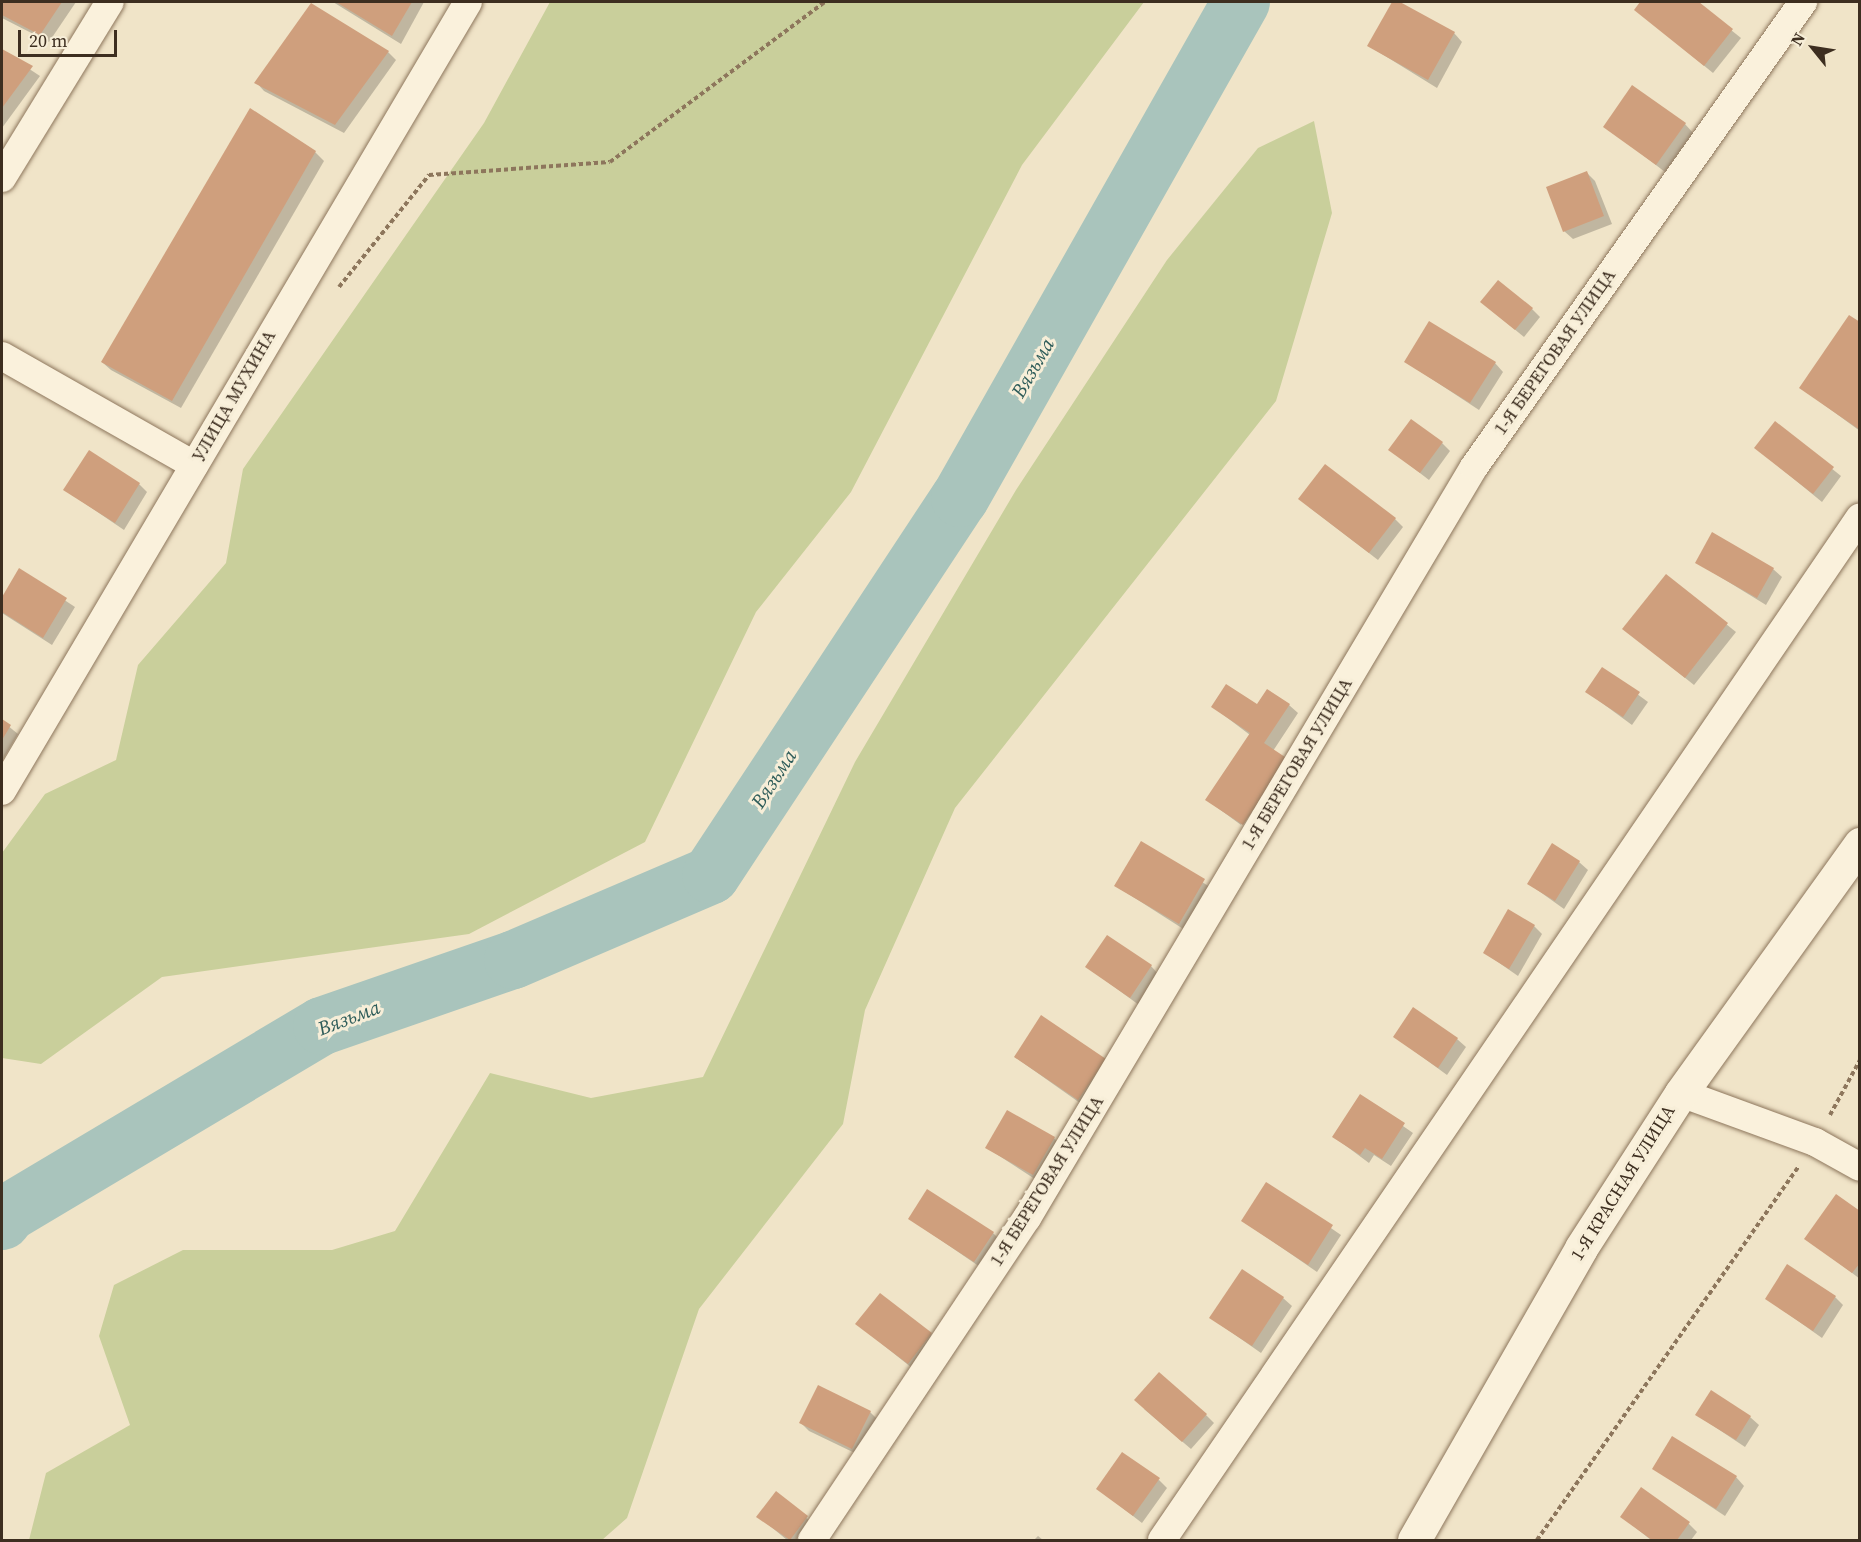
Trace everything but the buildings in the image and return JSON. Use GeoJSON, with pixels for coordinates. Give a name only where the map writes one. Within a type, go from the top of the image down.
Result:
{"type":"FeatureCollection","features":[{"type":"Feature","properties":{"kind":"main road","name":"1-Я КРАСНАЯ УЛИЦА"},"geometry":{"type":"LineString","coordinates":[[1414,1540],[1581,1248],[1681,1093],[1860,843]]}},
{"type":"Feature","properties":{"kind":"street"},"geometry":{"type":"LineString","coordinates":[[2,178],[110,2]]}},
{"type":"Feature","properties":{"kind":"street","name":"УЛИЦА МУХИНА"},"geometry":{"type":"LineString","coordinates":[[2,791],[468,2]]}},
{"type":"Feature","properties":{"kind":"street","name":"1-Я БЕРЕГОВАЯ УЛИЦА"},"geometry":{"type":"LineString","coordinates":[[812,1540],[1027,1218],[1474,467],[1803,2]]}},
{"type":"Feature","properties":{"kind":"street"},"geometry":{"type":"LineString","coordinates":[[2,356],[194,465]]}},
{"type":"Feature","properties":{"kind":"street"},"geometry":{"type":"LineString","coordinates":[[1162,1540],[1860,517]]}},
{"type":"Feature","properties":{"kind":"street"},"geometry":{"type":"LineString","coordinates":[[1681,1093],[1815,1142],[1860,1167]]}},
{"type":"Feature","properties":{"kind":"path"},"geometry":{"type":"LineString","coordinates":[[333,293],[429,175],[610,162],[825,2]]}},
{"type":"Feature","properties":{"kind":"path"},"geometry":{"type":"LineString","coordinates":[[1537,1540],[1815,1142],[1860,1060]]}},
{"type":"Feature","properties":{"kind":"green space"},"geometry":{"type":"Polygon","coordinates":[[[550,2],[1144,2],[1022,165],[851,492],[756,612],[645,842],[469,934],[162,977],[41,1064],[2,1058],[2,853],[45,794],[116,760],[138,665],[226,563],[243,469],[484,123],[550,2]]]}},
{"type":"Feature","properties":{"kind":"green space"},"geometry":{"type":"Polygon","coordinates":[[[1314,121],[1332,213],[1276,401],[955,808],[865,1010],[843,1124],[699,1309],[627,1518],[602,1540],[29,1540],[46,1473],[130,1425],[99,1336],[114,1285],[183,1250],[332,1250],[395,1231],[490,1073],[591,1098],[703,1077],[855,762],[1016,490],[1167,260],[1258,148],[1314,121]]]}},
{"type":"Feature","properties":{"kind":"waterway","name":"Вязьма"},"geometry":{"type":"LineString","coordinates":[[2,1221],[8,1213],[322,1026],[513,960],[711,875],[960,498],[1241,2]]}}]}
